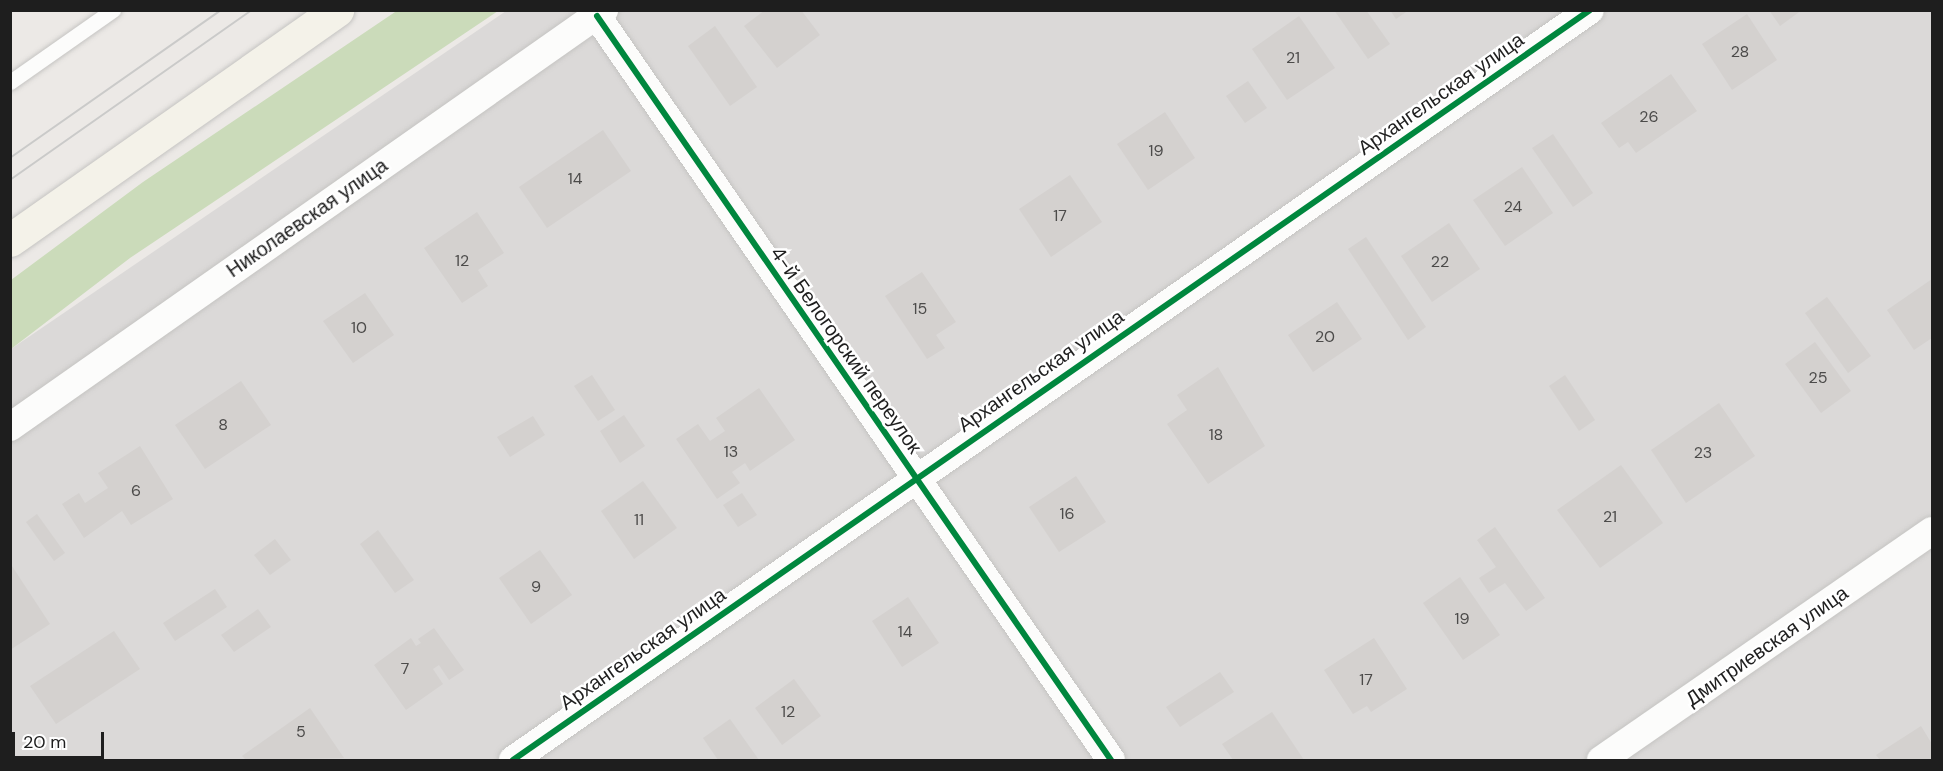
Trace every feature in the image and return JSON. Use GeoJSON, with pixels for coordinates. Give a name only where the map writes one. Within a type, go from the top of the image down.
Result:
{"type":"FeatureCollection","features":[{"type":"Feature","properties":{"kind":"main road"},"geometry":{"type":"LineString","coordinates":[[10,240],[337,10]]}},
{"type":"Feature","properties":{"kind":"street","name":"Архангельская улица"},"geometry":{"type":"LineString","coordinates":[[513,760],[1590,10]]}},
{"type":"Feature","properties":{"kind":"street","name":"4-й Белогорский переулок"},"geometry":{"type":"LineString","coordinates":[[600,13],[915,478],[1112,760]]}},
{"type":"Feature","properties":{"kind":"street","name":"Николаевская улица"},"geometry":{"type":"LineString","coordinates":[[10,426],[600,13]]}},
{"type":"Feature","properties":{"kind":"street","name":"Дмитриевская улица"},"geometry":{"type":"LineString","coordinates":[[1601,760],[1932,531]]}},
{"type":"Feature","properties":{"kind":"lane"},"geometry":{"type":"LineString","coordinates":[[10,82],[113,10]]}},
{"type":"Feature","properties":{"kind":"shaded area"},"geometry":{"type":"Polygon","coordinates":[[[506,11],[1932,11],[1932,760],[11,760],[11,349],[506,11]]]}},
{"type":"Feature","properties":{"kind":"green space"},"geometry":{"type":"Polygon","coordinates":[[[398,10],[498,11],[130,258],[11,349],[11,280],[143,182],[398,10]]]}},
{"type":"Feature","properties":{"kind":"building"},"geometry":{"type":"Polygon","coordinates":[[[765,10],[801,10],[820,35],[777,68],[744,26],[765,10]]]}},
{"type":"Feature","properties":{"kind":"building"},"geometry":{"type":"Polygon","coordinates":[[[1334,10],[1366,10],[1390,44],[1368,59],[1334,10]]]}},
{"type":"Feature","properties":{"kind":"building"},"geometry":{"type":"Polygon","coordinates":[[[1390,10],[1409,10],[1396,19],[1390,10]]]}},
{"type":"Feature","properties":{"kind":"building"},"geometry":{"type":"Polygon","coordinates":[[[1769,10],[1802,10],[1780,26],[1769,10]]]}},
{"type":"Feature","properties":{"kind":"building"},"geometry":{"type":"Polygon","coordinates":[[[1747,14],[1777,60],[1732,90],[1702,44],[1747,14]]]}},
{"type":"Feature","properties":{"kind":"building"},"geometry":{"type":"Polygon","coordinates":[[[1299,16],[1335,68],[1287,100],[1252,49],[1299,16]]]}},
{"type":"Feature","properties":{"kind":"building"},"geometry":{"type":"Polygon","coordinates":[[[715,26],[757,87],[730,106],[688,46],[715,26]]]}},
{"type":"Feature","properties":{"kind":"building"},"geometry":{"type":"Polygon","coordinates":[[[1671,74],[1697,111],[1636,153],[1628,142],[1619,148],[1601,123],[1671,74]]]}},
{"type":"Feature","properties":{"kind":"building"},"geometry":{"type":"Polygon","coordinates":[[[1248,81],[1267,108],[1245,123],[1226,96],[1248,81]]]}},
{"type":"Feature","properties":{"kind":"building"},"geometry":{"type":"Polygon","coordinates":[[[1165,112],[1195,158],[1148,190],[1117,144],[1165,112]]]}},
{"type":"Feature","properties":{"kind":"building"},"geometry":{"type":"Polygon","coordinates":[[[603,130],[631,171],[547,228],[519,187],[603,130]]]}},
{"type":"Feature","properties":{"kind":"building"},"geometry":{"type":"Polygon","coordinates":[[[1553,134],[1593,193],[1573,207],[1532,148],[1553,134]]]}},
{"type":"Feature","properties":{"kind":"building"},"geometry":{"type":"Polygon","coordinates":[[[1522,167],[1553,213],[1505,246],[1473,200],[1522,167]]]}},
{"type":"Feature","properties":{"kind":"building"},"geometry":{"type":"Polygon","coordinates":[[[1070,175],[1102,222],[1051,257],[1019,209],[1070,175]]]}},
{"type":"Feature","properties":{"kind":"building"},"geometry":{"type":"Polygon","coordinates":[[[477,212],[504,253],[478,270],[488,286],[462,303],[424,248],[477,212]]]}},
{"type":"Feature","properties":{"kind":"building"},"geometry":{"type":"Polygon","coordinates":[[[1449,223],[1480,269],[1432,302],[1401,256],[1449,223]]]}},
{"type":"Feature","properties":{"kind":"building"},"geometry":{"type":"Polygon","coordinates":[[[1366,237],[1426,327],[1408,340],[1348,249],[1366,237]]]}},
{"type":"Feature","properties":{"kind":"building"},"geometry":{"type":"Polygon","coordinates":[[[922,272],[956,322],[936,335],[945,348],[927,359],[885,296],[922,272]]]}},
{"type":"Feature","properties":{"kind":"building"},"geometry":{"type":"Polygon","coordinates":[[[1932,279],[1932,338],[1914,350],[1887,310],[1932,279]]]}},
{"type":"Feature","properties":{"kind":"building"},"geometry":{"type":"Polygon","coordinates":[[[365,293],[394,335],[353,363],[323,321],[365,293]]]}},
{"type":"Feature","properties":{"kind":"building"},"geometry":{"type":"Polygon","coordinates":[[[1827,297],[1871,356],[1848,373],[1805,313],[1827,297]]]}},
{"type":"Feature","properties":{"kind":"building"},"geometry":{"type":"Polygon","coordinates":[[[1337,302],[1362,339],[1313,372],[1288,335],[1337,302]]]}},
{"type":"Feature","properties":{"kind":"building"},"geometry":{"type":"Polygon","coordinates":[[[1815,342],[1851,391],[1821,413],[1785,364],[1815,342]]]}},
{"type":"Feature","properties":{"kind":"building"},"geometry":{"type":"Polygon","coordinates":[[[1218,367],[1265,446],[1208,484],[1167,424],[1187,410],[1177,395],[1218,367]]]}},
{"type":"Feature","properties":{"kind":"building"},"geometry":{"type":"Polygon","coordinates":[[[592,375],[615,410],[598,421],[574,386],[592,375]]]}},
{"type":"Feature","properties":{"kind":"building"},"geometry":{"type":"Polygon","coordinates":[[[1565,375],[1595,420],[1579,431],[1549,386],[1565,375]]]}},
{"type":"Feature","properties":{"kind":"building"},"geometry":{"type":"Polygon","coordinates":[[[241,381],[271,425],[205,469],[175,425],[241,381]]]}},
{"type":"Feature","properties":{"kind":"building"},"geometry":{"type":"Polygon","coordinates":[[[759,388],[795,440],[750,471],[745,463],[732,472],[740,483],[717,499],[676,439],[698,424],[710,441],[725,431],[716,418],[759,388]]]}},
{"type":"Feature","properties":{"kind":"building"},"geometry":{"type":"Polygon","coordinates":[[[1719,403],[1755,456],[1686,503],[1651,450],[1719,403]]]}},
{"type":"Feature","properties":{"kind":"building"},"geometry":{"type":"Polygon","coordinates":[[[624,415],[645,446],[620,463],[600,431],[624,415]]]}},
{"type":"Feature","properties":{"kind":"building"},"geometry":{"type":"Polygon","coordinates":[[[533,416],[545,435],[510,457],[497,437],[533,416]]]}},
{"type":"Feature","properties":{"kind":"building"},"geometry":{"type":"Polygon","coordinates":[[[140,446],[173,499],[131,525],[122,511],[84,538],[62,504],[79,493],[85,503],[108,488],[98,473],[140,446]]]}},
{"type":"Feature","properties":{"kind":"building"},"geometry":{"type":"Polygon","coordinates":[[[1621,465],[1663,523],[1600,568],[1557,510],[1621,465]]]}},
{"type":"Feature","properties":{"kind":"building"},"geometry":{"type":"Polygon","coordinates":[[[1076,476],[1106,522],[1059,552],[1029,507],[1076,476]]]}},
{"type":"Feature","properties":{"kind":"building"},"geometry":{"type":"Polygon","coordinates":[[[643,481],[677,528],[634,559],[601,511],[643,481]]]}},
{"type":"Feature","properties":{"kind":"building"},"geometry":{"type":"Polygon","coordinates":[[[742,493],[757,515],[738,527],[723,505],[742,493]]]}},
{"type":"Feature","properties":{"kind":"building"},"geometry":{"type":"Polygon","coordinates":[[[37,514],[65,553],[54,561],[26,522],[37,514]]]}},
{"type":"Feature","properties":{"kind":"building"},"geometry":{"type":"Polygon","coordinates":[[[1495,527],[1545,598],[1526,611],[1505,583],[1489,593],[1479,578],[1496,567],[1477,540],[1495,527]]]}},
{"type":"Feature","properties":{"kind":"building"},"geometry":{"type":"Polygon","coordinates":[[[378,530],[414,580],[395,593],[360,544],[378,530]]]}},
{"type":"Feature","properties":{"kind":"building"},"geometry":{"type":"Polygon","coordinates":[[[275,539],[291,560],[270,575],[254,555],[275,539]]]}},
{"type":"Feature","properties":{"kind":"building"},"geometry":{"type":"Polygon","coordinates":[[[540,550],[572,595],[531,624],[499,578],[540,550]]]}},
{"type":"Feature","properties":{"kind":"building"},"geometry":{"type":"Polygon","coordinates":[[[10,563],[50,624],[10,650],[10,563]]]}},
{"type":"Feature","properties":{"kind":"building"},"geometry":{"type":"Polygon","coordinates":[[[1460,577],[1500,635],[1463,660],[1423,603],[1460,577]]]}},
{"type":"Feature","properties":{"kind":"building"},"geometry":{"type":"Polygon","coordinates":[[[215,589],[227,607],[175,641],[163,623],[215,589]]]}},
{"type":"Feature","properties":{"kind":"building"},"geometry":{"type":"Polygon","coordinates":[[[908,597],[939,643],[902,667],[872,621],[908,597]]]}},
{"type":"Feature","properties":{"kind":"building"},"geometry":{"type":"Polygon","coordinates":[[[258,609],[271,627],[234,652],[221,635],[258,609]]]}},
{"type":"Feature","properties":{"kind":"building"},"geometry":{"type":"Polygon","coordinates":[[[434,628],[464,670],[449,680],[439,665],[433,669],[443,684],[406,710],[374,665],[411,638],[416,646],[421,643],[418,639],[434,628]]]}},
{"type":"Feature","properties":{"kind":"building"},"geometry":{"type":"Polygon","coordinates":[[[114,631],[140,669],[56,724],[30,686],[114,631]]]}},
{"type":"Feature","properties":{"kind":"building"},"geometry":{"type":"Polygon","coordinates":[[[1374,638],[1407,689],[1371,712],[1367,706],[1353,714],[1324,670],[1374,638]]]}},
{"type":"Feature","properties":{"kind":"building"},"geometry":{"type":"Polygon","coordinates":[[[1220,672],[1234,692],[1180,727],[1166,707],[1220,672]]]}},
{"type":"Feature","properties":{"kind":"building"},"geometry":{"type":"Polygon","coordinates":[[[794,679],[821,716],[782,745],[755,708],[794,679]]]}},
{"type":"Feature","properties":{"kind":"building"},"geometry":{"type":"Polygon","coordinates":[[[310,708],[344,758],[246,760],[242,756],[310,708]]]}},
{"type":"Feature","properties":{"kind":"building"},"geometry":{"type":"Polygon","coordinates":[[[1272,712],[1304,760],[1233,760],[1222,744],[1272,712]]]}},
{"type":"Feature","properties":{"kind":"building"},"geometry":{"type":"Polygon","coordinates":[[[730,719],[759,760],[718,760],[703,738],[730,719]]]}},
{"type":"Feature","properties":{"kind":"building"},"geometry":{"type":"Polygon","coordinates":[[[1921,726],[1932,744],[1932,760],[1880,760],[1876,755],[1921,726]]]}},
{"type":"Feature","properties":{"kind":"tram line"},"geometry":{"type":"LineString","coordinates":[[10,158],[221,10]]}},
{"type":"Feature","properties":{"kind":"tram line"},"geometry":{"type":"LineString","coordinates":[[10,180],[252,10]]}},
{"type":"Feature","properties":{"kind":"cycle path"},"geometry":{"type":"LineString","coordinates":[[513,760],[1590,10]]}},
{"type":"Feature","properties":{"kind":"cycle path"},"geometry":{"type":"LineString","coordinates":[[597,16],[1111,760]]}}]}
